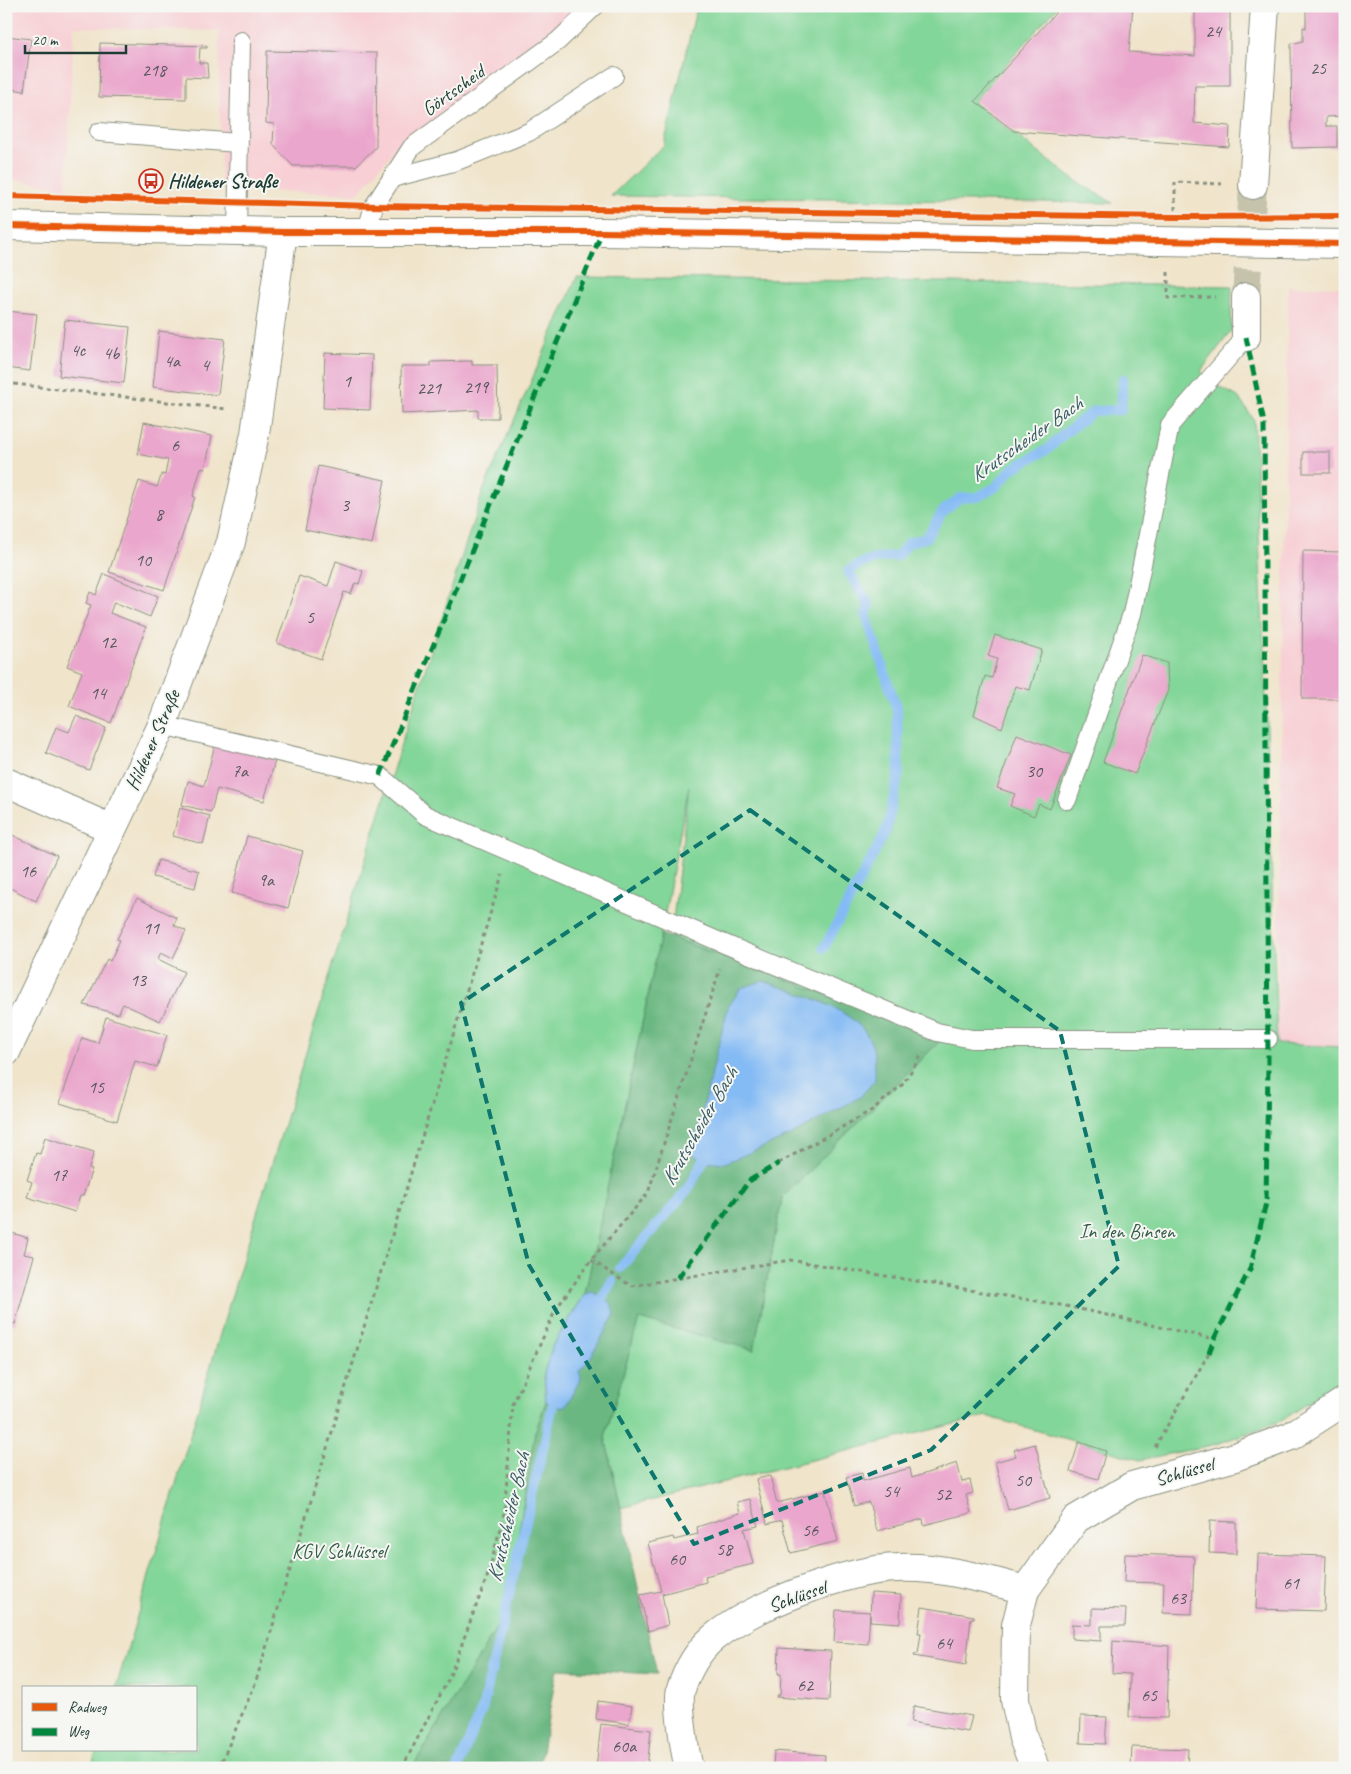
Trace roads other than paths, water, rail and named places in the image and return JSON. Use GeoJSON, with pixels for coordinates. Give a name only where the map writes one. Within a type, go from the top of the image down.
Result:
{"type":"FeatureCollection","features":[{"type":"Feature","properties":{"kind":"street"},"geometry":{"type":"LineString","coordinates":[[1253,185],[1265,6]]}},
{"type":"Feature","properties":{"kind":"street"},"geometry":{"type":"LineString","coordinates":[[6,226],[366,233],[1172,229],[1345,244]]}},
{"type":"Feature","properties":{"kind":"street","name":"Hildener Straße"},"geometry":{"type":"LineString","coordinates":[[6,1052],[162,725],[231,542],[258,413],[283,232]]}},
{"type":"Feature","properties":{"kind":"street"},"geometry":{"type":"LineString","coordinates":[[1246,297],[1246,337]]}},
{"type":"Feature","properties":{"kind":"street"},"geometry":{"type":"LineString","coordinates":[[6,782],[112,829]]}},
{"type":"Feature","properties":{"kind":"street","name":"Schlüssel"},"geometry":{"type":"LineString","coordinates":[[1035,1768],[1023,1738],[1015,1700],[1016,1625],[1025,1590],[1076,1519],[1132,1486],[1235,1457],[1291,1436],[1345,1401]]}},
{"type":"Feature","properties":{"kind":"street","name":"Schlüssel"},"geometry":{"type":"LineString","coordinates":[[689,1768],[685,1751],[680,1692],[692,1664],[712,1639],[745,1616],[791,1596],[855,1575],[898,1568],[958,1573],[1025,1590]]}},
{"type":"Feature","properties":{"kind":"lane","name":"Görtscheid"},"geometry":{"type":"LineString","coordinates":[[366,233],[374,206],[412,146],[558,41],[595,6]]}},
{"type":"Feature","properties":{"kind":"lane"},"geometry":{"type":"LineString","coordinates":[[237,231],[242,41]]}},
{"type":"Feature","properties":{"kind":"lane"},"geometry":{"type":"LineString","coordinates":[[392,178],[457,161],[529,132],[614,76]]}},
{"type":"Feature","properties":{"kind":"lane"},"geometry":{"type":"LineString","coordinates":[[99,132],[238,143]]}},
{"type":"Feature","properties":{"kind":"lane"},"geometry":{"type":"LineString","coordinates":[[1067,800],[1132,614],[1170,425],[1246,337]]}},
{"type":"Feature","properties":{"kind":"lane"},"geometry":{"type":"LineString","coordinates":[[162,725],[380,776],[425,815],[727,945],[937,1032],[972,1040],[1268,1039]]}},
{"type":"Feature","properties":{"kind":"water"},"geometry":{"type":"Polygon","coordinates":[[[763,981],[820,1001],[848,1016],[859,1025],[872,1045],[875,1080],[860,1097],[790,1136],[725,1163],[703,1161],[692,1153],[728,1007],[741,988],[763,981]]]}},
{"type":"Feature","properties":{"kind":"water"},"geometry":{"type":"Polygon","coordinates":[[[593,1292],[611,1303],[615,1314],[589,1360],[579,1371],[581,1378],[567,1404],[562,1408],[546,1402],[544,1373],[553,1345],[585,1294],[593,1292]]]}},
{"type":"Feature","properties":{"kind":"waterway","name":"Krutscheider Bach"},"geometry":{"type":"LineString","coordinates":[[824,948],[886,831],[899,774],[897,710],[866,615],[869,605],[848,571],[872,560],[898,556],[909,542],[926,538],[943,511],[960,498],[978,497],[996,487],[1012,469],[1048,449],[1094,411],[1121,410],[1123,379]]}},
{"type":"Feature","properties":{"kind":"waterway","name":"Krutscheider Bach"},"geometry":{"type":"LineString","coordinates":[[620,1268],[689,1188],[709,1150]]}},
{"type":"Feature","properties":{"kind":"waterway","name":"Krutscheider Bach"},"geometry":{"type":"LineString","coordinates":[[596,1309],[612,1281]]}},
{"type":"Feature","properties":{"kind":"waterway","name":"Krutscheider Bach"},"geometry":{"type":"LineString","coordinates":[[458,1768],[483,1707],[553,1405],[558,1393]]}},
{"type":"Feature","properties":{"kind":"tunnel"},"geometry":{"type":"LineString","coordinates":[[1246,297],[1253,185]]}},
{"type":"Feature","properties":{"kind":"place","name":"Hildener Straße"},"geometry":{"type":"Point","coordinates":[151,181]}},
{"type":"Feature","properties":{"kind":"park label","name":"In den Binsen"},"geometry":{"type":"Point","coordinates":[1127,1231]}},
{"type":"Feature","properties":{"kind":"park label","name":"KGV Schlüssel"},"geometry":{"type":"Point","coordinates":[339,1551]}}]}
